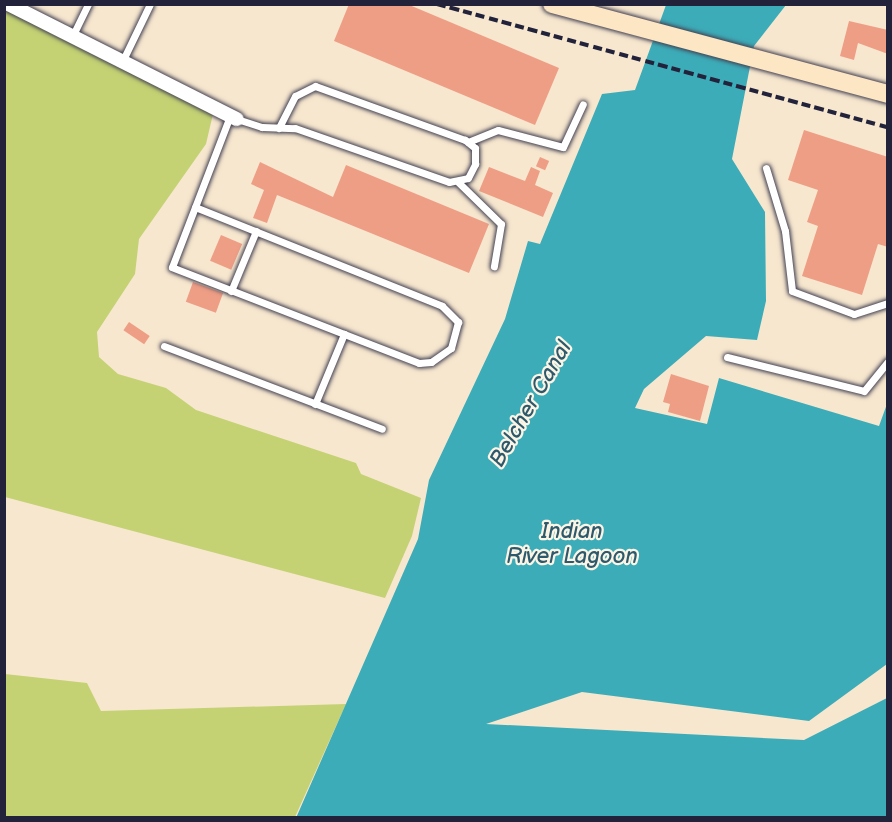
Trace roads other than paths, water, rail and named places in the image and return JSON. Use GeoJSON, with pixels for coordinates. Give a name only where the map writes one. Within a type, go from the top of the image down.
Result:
{"type":"FeatureCollection","features":[{"type":"Feature","properties":{"kind":"street"},"geometry":{"type":"LineString","coordinates":[[8,4],[233,117]]}},
{"type":"Feature","properties":{"kind":"street"},"geometry":{"type":"LineString","coordinates":[[552,4],[888,94]]}},
{"type":"Feature","properties":{"kind":"lane"},"geometry":{"type":"LineString","coordinates":[[72,37],[88,4]]}},
{"type":"Feature","properties":{"kind":"lane"},"geometry":{"type":"LineString","coordinates":[[122,62],[150,4]]}},
{"type":"Feature","properties":{"kind":"lane"},"geometry":{"type":"LineString","coordinates":[[279,128],[295,96],[315,86],[468,142],[475,148],[475,164],[458,182]]}},
{"type":"Feature","properties":{"kind":"lane"},"geometry":{"type":"LineString","coordinates":[[468,142],[498,130],[563,147],[583,104]]}},
{"type":"Feature","properties":{"kind":"lane"},"geometry":{"type":"LineString","coordinates":[[195,207],[442,306],[458,322],[459,332],[452,348],[431,362],[419,363],[172,267],[195,207],[233,117],[279,128],[458,182],[501,225],[494,266]]}},
{"type":"Feature","properties":{"kind":"lane"},"geometry":{"type":"LineString","coordinates":[[766,168],[785,231],[792,291],[854,314],[888,303]]}},
{"type":"Feature","properties":{"kind":"lane"},"geometry":{"type":"LineString","coordinates":[[231,291],[256,231]]}},
{"type":"Feature","properties":{"kind":"lane"},"geometry":{"type":"LineString","coordinates":[[315,404],[344,334]]}},
{"type":"Feature","properties":{"kind":"lane"},"geometry":{"type":"LineString","coordinates":[[164,346],[381,429]]}},
{"type":"Feature","properties":{"kind":"lane"},"geometry":{"type":"LineString","coordinates":[[727,357],[864,391],[888,361]]}},
{"type":"Feature","properties":{"kind":"water","name":"Indian River Lagoon"},"geometry":{"type":"Polygon","coordinates":[[[666,5],[786,5],[754,46],[732,159],[765,212],[766,301],[757,340],[706,336],[644,389],[635,408],[707,424],[719,378],[879,426],[887,404],[887,664],[809,721],[582,692],[486,724],[804,740],[887,698],[887,817],[296,818],[418,539],[429,480],[505,319],[528,241],[540,244],[602,94],[635,90],[666,5]]]}},
{"type":"Feature","properties":{"kind":"railway"},"geometry":{"type":"LineString","coordinates":[[437,4],[888,127]]}},
{"type":"Feature","properties":{"kind":"water label","name":"Belcher Canal"},"geometry":{"type":"Point","coordinates":[531,404]}}]}
